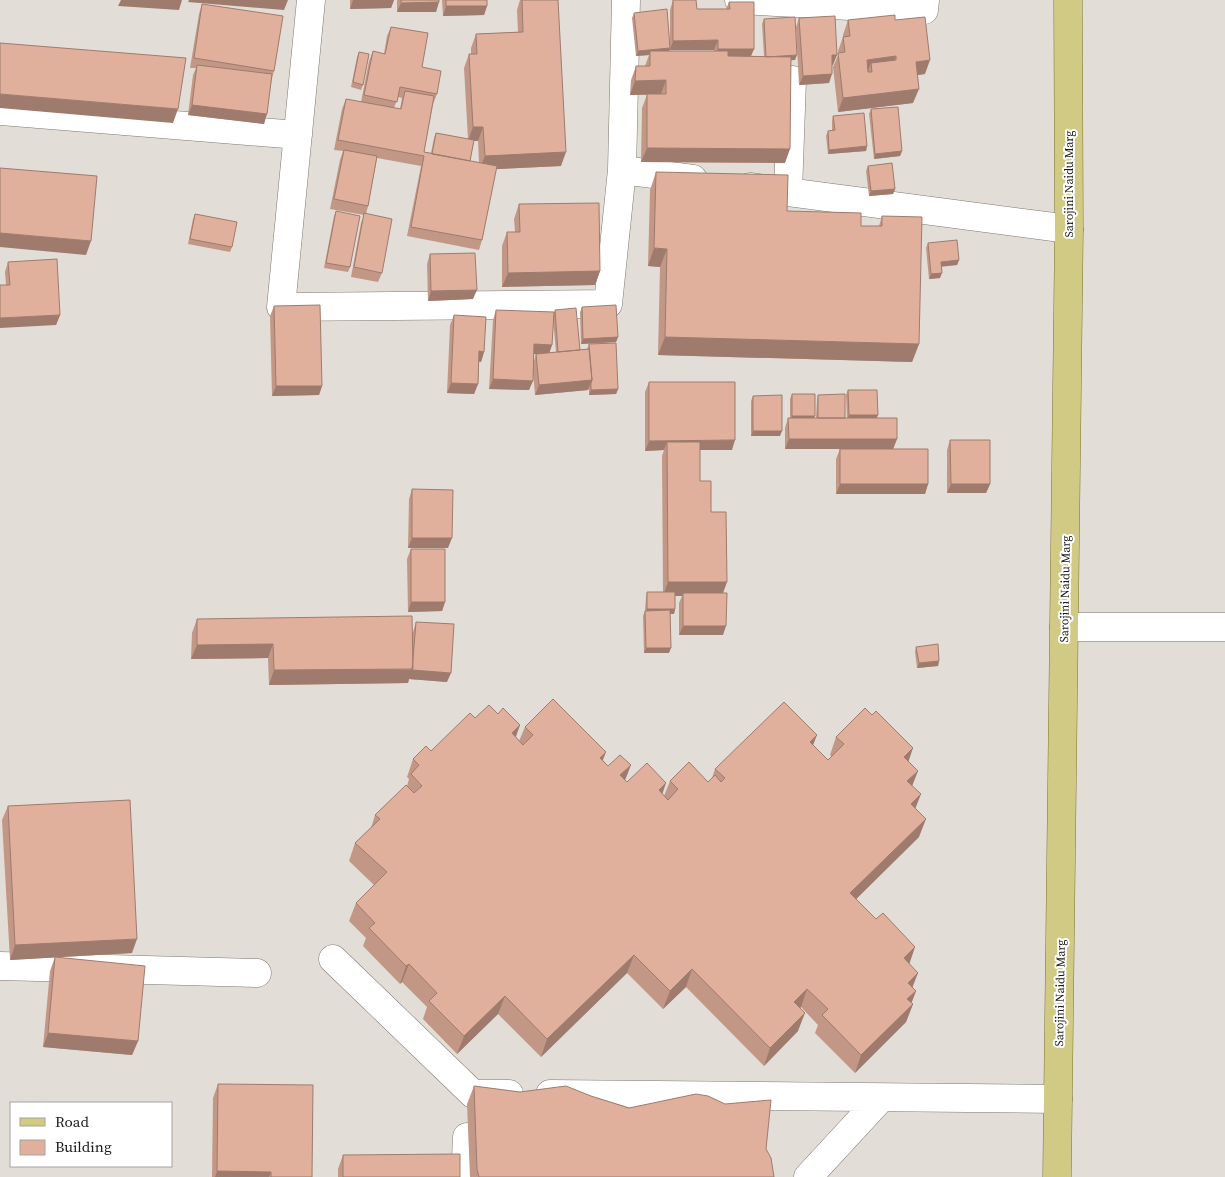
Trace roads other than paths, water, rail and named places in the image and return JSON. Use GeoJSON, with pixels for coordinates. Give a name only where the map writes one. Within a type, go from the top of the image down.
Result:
{"type":"FeatureCollection","features":[{"type":"Feature","properties":{"kind":"main road","name":"Sarojini Naidu Marg"},"geometry":{"type":"LineString","coordinates":[[1057,1177],[1070,228],[1068,0]]}},
{"type":"Feature","properties":{"kind":"street"},"geometry":{"type":"LineString","coordinates":[[311,0],[281,307],[608,304],[622,170],[626,0]]}},
{"type":"Feature","properties":{"kind":"street"},"geometry":{"type":"LineString","coordinates":[[739,0],[924,10],[924,0]]}},
{"type":"Feature","properties":{"kind":"street"},"geometry":{"type":"LineString","coordinates":[[788,192],[792,80]]}},
{"type":"Feature","properties":{"kind":"street"},"geometry":{"type":"LineString","coordinates":[[0,112],[298,135]]}},
{"type":"Feature","properties":{"kind":"street"},"geometry":{"type":"LineString","coordinates":[[622,170],[1070,228]]}},
{"type":"Feature","properties":{"kind":"street"},"geometry":{"type":"LineString","coordinates":[[1064,627],[1225,628]]}},
{"type":"Feature","properties":{"kind":"street"},"geometry":{"type":"LineString","coordinates":[[333,959],[473,1094],[1058,1099]]}},
{"type":"Feature","properties":{"kind":"street"},"geometry":{"type":"LineString","coordinates":[[0,966],[256,973]]}},
{"type":"Feature","properties":{"kind":"street"},"geometry":{"type":"LineString","coordinates":[[808,1177],[881,1098]]}},
{"type":"Feature","properties":{"kind":"street"},"geometry":{"type":"LineString","coordinates":[[465,1177],[467,1136]]}}]}
